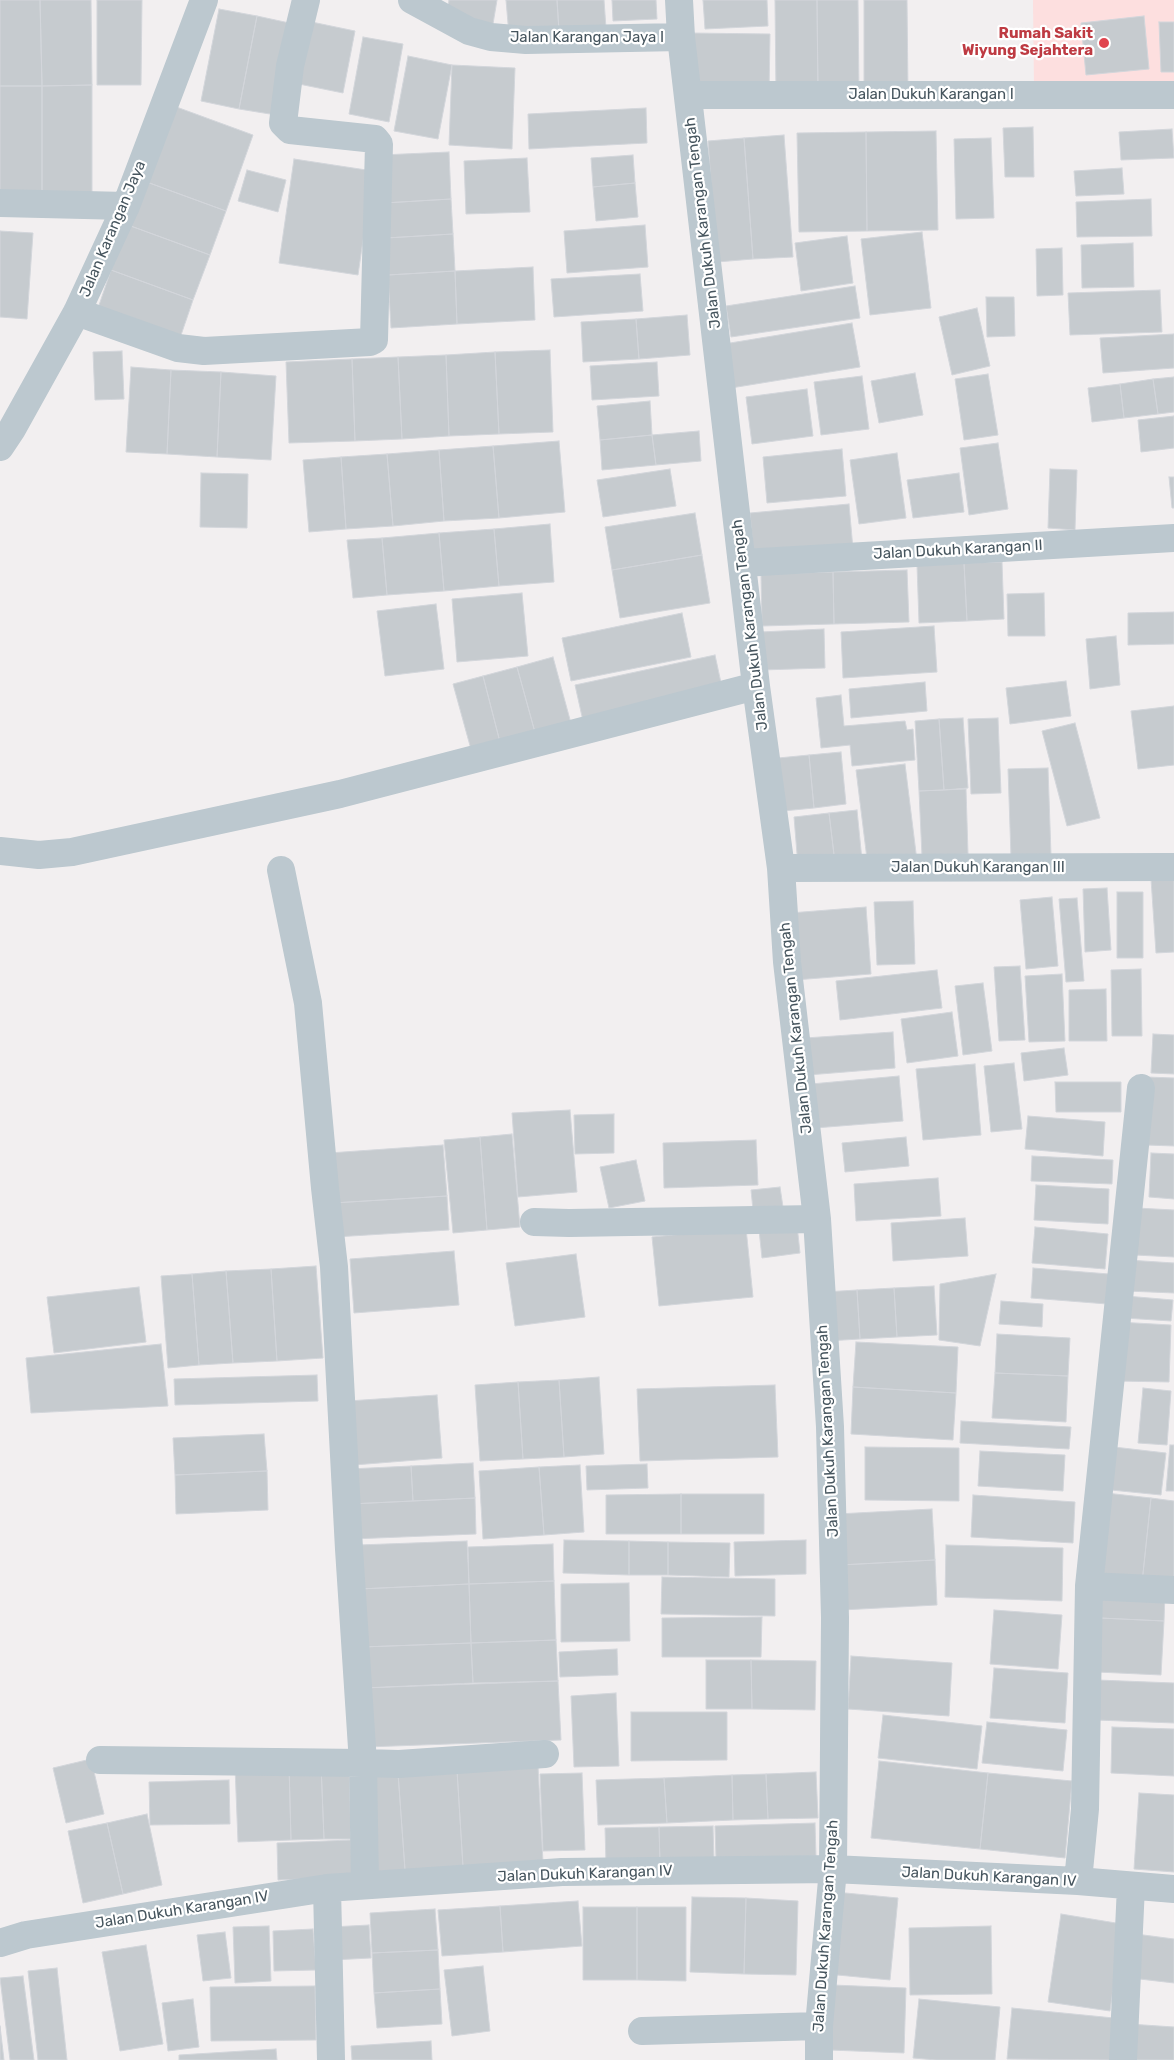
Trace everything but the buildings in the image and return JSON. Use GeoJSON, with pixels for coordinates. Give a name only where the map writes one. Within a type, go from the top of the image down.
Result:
{"type":"FeatureCollection","features":[{"type":"Feature","properties":{"kind":"street","name":"Jalan Karangan Jaya"},"geometry":{"type":"LineString","coordinates":[[4,434],[77,312],[126,206],[204,0]]}},
{"type":"Feature","properties":{"kind":"street"},"geometry":{"type":"LineString","coordinates":[[77,312],[178,348],[204,351],[370,342],[374,340],[378,144],[374,139],[290,130],[284,123],[283,118],[290,66],[306,0]]}},
{"type":"Feature","properties":{"kind":"street","name":"Jalan Karangan Jaya I"},"geometry":{"type":"LineString","coordinates":[[412,0],[469,31],[492,37],[526,40],[681,37]]}},
{"type":"Feature","properties":{"kind":"street","name":"Jalan Dukuh Karangan Tengah"},"geometry":{"type":"LineString","coordinates":[[679,0],[681,37],[756,686],[781,868],[787,962],[817,1219],[831,1466],[835,1618],[833,1869],[819,2026],[819,2060]]}},
{"type":"Feature","properties":{"kind":"street","name":"Jalan Dukuh Karangan I"},"geometry":{"type":"LineString","coordinates":[[688,96],[1174,95]]}},
{"type":"Feature","properties":{"kind":"street"},"geometry":{"type":"LineString","coordinates":[[0,203],[126,206]]}},
{"type":"Feature","properties":{"kind":"street","name":"Jalan Dukuh Karangan II"},"geometry":{"type":"LineString","coordinates":[[743,563],[1174,538]]}},
{"type":"Feature","properties":{"kind":"street"},"geometry":{"type":"LineString","coordinates":[[0,851],[39,856],[72,852],[330,796],[756,686]]}},
{"type":"Feature","properties":{"kind":"street","name":"Jalan Dukuh Karangan III"},"geometry":{"type":"LineString","coordinates":[[781,868],[1174,867]]}},
{"type":"Feature","properties":{"kind":"street"},"geometry":{"type":"LineString","coordinates":[[281,870],[308,1004],[334,1267],[363,1763],[365,1885]]}},
{"type":"Feature","properties":{"kind":"street"},"geometry":{"type":"LineString","coordinates":[[1078,1881],[1084,1809],[1089,1586],[1141,1088]]}},
{"type":"Feature","properties":{"kind":"street"},"geometry":{"type":"LineString","coordinates":[[534,1222],[817,1219]]}},
{"type":"Feature","properties":{"kind":"street"},"geometry":{"type":"LineString","coordinates":[[1089,1586],[1174,1590]]}},
{"type":"Feature","properties":{"kind":"street"},"geometry":{"type":"LineString","coordinates":[[100,1760],[399,1764],[545,1754]]}},
{"type":"Feature","properties":{"kind":"street","name":"Jalan Dukuh Karangan IV"},"geometry":{"type":"LineString","coordinates":[[0,1943],[26,1935],[327,1888],[562,1872],[833,1869],[1078,1881],[1174,1889]]}},
{"type":"Feature","properties":{"kind":"street"},"geometry":{"type":"LineString","coordinates":[[1123,2060],[1131,1886]]}},
{"type":"Feature","properties":{"kind":"street"},"geometry":{"type":"LineString","coordinates":[[327,1888],[331,2060]]}},
{"type":"Feature","properties":{"kind":"street"},"geometry":{"type":"LineString","coordinates":[[642,2031],[819,2026]]}},
{"type":"Feature","properties":{"kind":"shaded area","name":"Rumah Sakit Wiyung Sejahtera"},"geometry":{"type":"Polygon","coordinates":[[[1033,0],[1174,0],[1174,86],[1034,90],[1033,0]]]}},
{"type":"Feature","properties":{"kind":"place","name":"Rumah Sakit Wiyung Sejahtera"},"geometry":{"type":"Point","coordinates":[1104,43]}}]}
